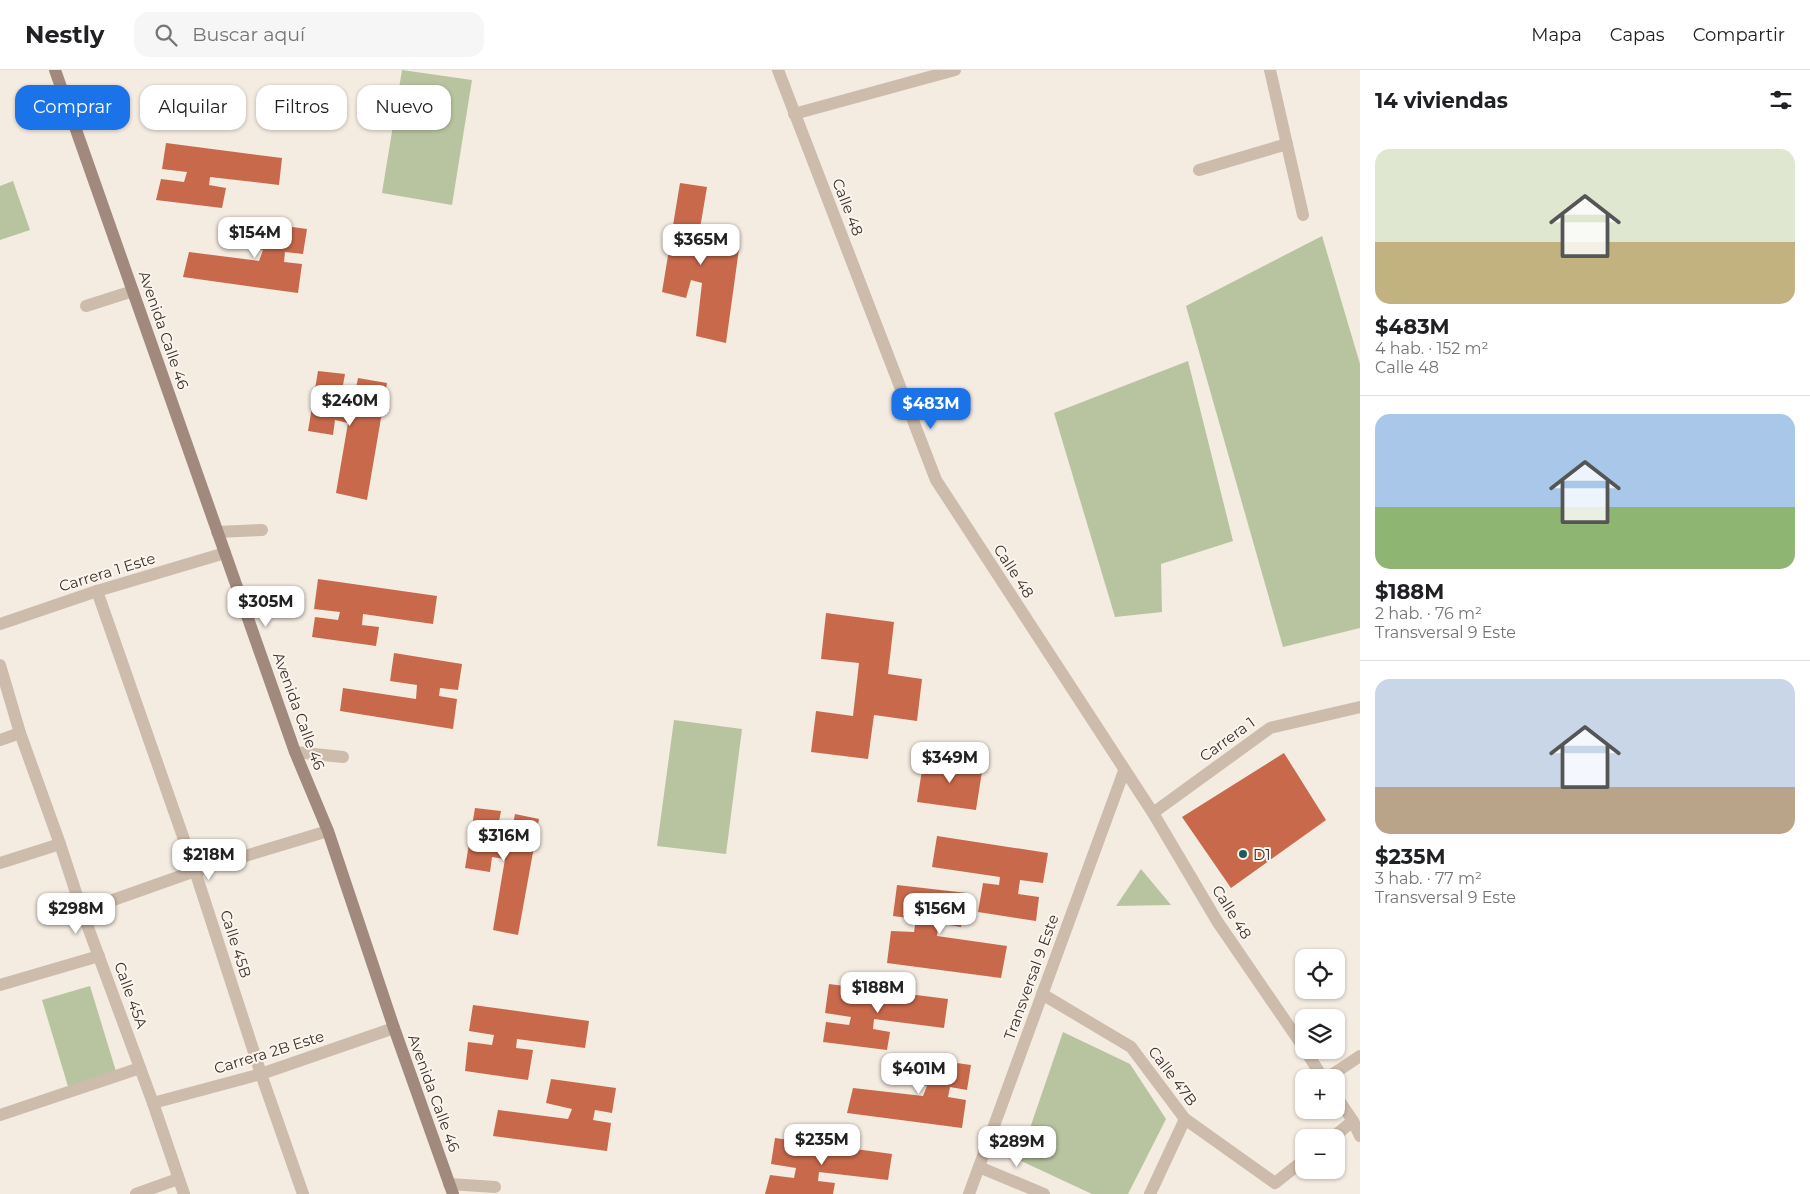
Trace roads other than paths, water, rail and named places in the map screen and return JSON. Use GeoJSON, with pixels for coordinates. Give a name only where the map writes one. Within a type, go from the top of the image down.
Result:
{"type":"FeatureCollection","features":[{"type":"Feature","properties":{"kind":"main road","name":"Avenida Calle 46"},"geometry":{"type":"LineString","coordinates":[[56,70],[61,85]]}},
{"type":"Feature","properties":{"kind":"main road","name":"Avenida Calle 46"},"geometry":{"type":"LineString","coordinates":[[76,130],[295,752],[328,831],[394,1028],[451,1189]]}},
{"type":"Feature","properties":{"kind":"street","name":"Calle 48"},"geometry":{"type":"LineString","coordinates":[[778,70],[936,480],[1153,813],[1217,921],[1295,1036]]}},
{"type":"Feature","properties":{"kind":"street"},"geometry":{"type":"LineString","coordinates":[[794,114],[955,70]]}},
{"type":"Feature","properties":{"kind":"street"},"geometry":{"type":"LineString","coordinates":[[1270,70],[1303,215]]}},
{"type":"Feature","properties":{"kind":"street"},"geometry":{"type":"LineString","coordinates":[[1199,170],[1287,144]]}},
{"type":"Feature","properties":{"kind":"street"},"geometry":{"type":"LineString","coordinates":[[86,306],[133,291]]}},
{"type":"Feature","properties":{"kind":"street"},"geometry":{"type":"LineString","coordinates":[[217,532],[262,530]]}},
{"type":"Feature","properties":{"kind":"street","name":"Carrera 1 Este"},"geometry":{"type":"LineString","coordinates":[[0,624],[97,591],[225,553]]}},
{"type":"Feature","properties":{"kind":"street","name":"Calle 45B"},"geometry":{"type":"LineString","coordinates":[[97,591],[195,871],[261,1074],[303,1194]]}},
{"type":"Feature","properties":{"kind":"street","name":"Calle 45A"},"geometry":{"type":"LineString","coordinates":[[0,665],[20,733],[184,1194]]}},
{"type":"Feature","properties":{"kind":"street","name":"Carrera 1"},"geometry":{"type":"LineString","coordinates":[[1153,813],[1270,728],[1360,707]]}},
{"type":"Feature","properties":{"kind":"street"},"geometry":{"type":"LineString","coordinates":[[0,740],[20,733]]}},
{"type":"Feature","properties":{"kind":"street"},"geometry":{"type":"LineString","coordinates":[[295,752],[343,757]]}},
{"type":"Feature","properties":{"kind":"street","name":"Transversal 9 Este"},"geometry":{"type":"LineString","coordinates":[[969,1194],[1124,770]]}},
{"type":"Feature","properties":{"kind":"street"},"geometry":{"type":"LineString","coordinates":[[82,911],[195,871],[328,831]]}},
{"type":"Feature","properties":{"kind":"street"},"geometry":{"type":"LineString","coordinates":[[0,863],[60,844]]}},
{"type":"Feature","properties":{"kind":"street"},"geometry":{"type":"LineString","coordinates":[[0,985],[99,956]]}},
{"type":"Feature","properties":{"kind":"street","name":"Calle 47B"},"geometry":{"type":"LineString","coordinates":[[1042,994],[1131,1047],[1185,1119],[1275,1183],[1295,1167]]}},
{"type":"Feature","properties":{"kind":"street","name":"Carrera 2B Este"},"geometry":{"type":"LineString","coordinates":[[153,1103],[261,1074],[394,1028]]}},
{"type":"Feature","properties":{"kind":"street"},"geometry":{"type":"LineString","coordinates":[[1340,1069],[1360,1056]]}},
{"type":"Feature","properties":{"kind":"street"},"geometry":{"type":"LineString","coordinates":[[0,1116],[140,1068]]}},
{"type":"Feature","properties":{"kind":"street"},"geometry":{"type":"LineString","coordinates":[[1345,1109],[1360,1136]]}},
{"type":"Feature","properties":{"kind":"street"},"geometry":{"type":"LineString","coordinates":[[1150,1194],[1185,1119]]}},
{"type":"Feature","properties":{"kind":"street"},"geometry":{"type":"LineString","coordinates":[[1343,1129],[1353,1121]]}},
{"type":"Feature","properties":{"kind":"street"},"geometry":{"type":"LineString","coordinates":[[979,1167],[1044,1194]]}},
{"type":"Feature","properties":{"kind":"street"},"geometry":{"type":"LineString","coordinates":[[136,1194],[178,1179]]}},
{"type":"Feature","properties":{"kind":"street"},"geometry":{"type":"LineString","coordinates":[[451,1189],[495,1187]]}},
{"type":"Feature","properties":{"kind":"place","name":"D1"},"geometry":{"type":"Point","coordinates":[1243,854]}}]}
